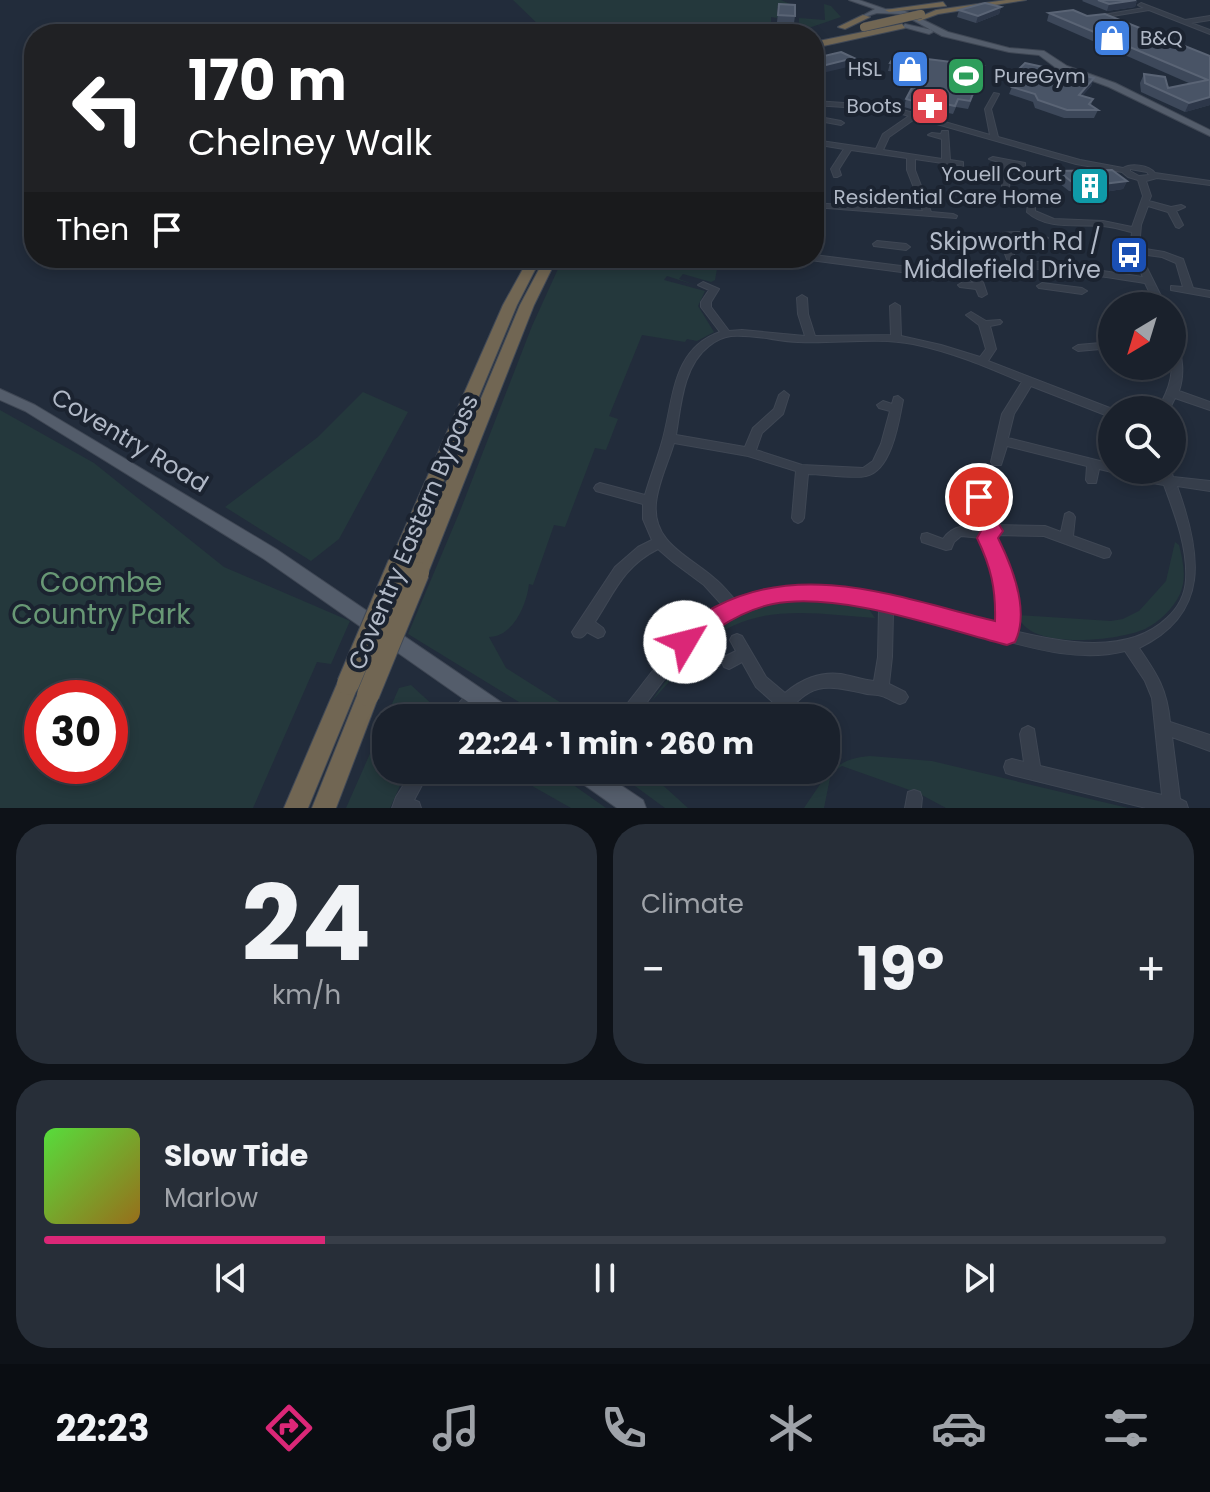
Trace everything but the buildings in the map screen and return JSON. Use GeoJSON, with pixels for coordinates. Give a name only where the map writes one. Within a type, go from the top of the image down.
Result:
{"type":"FeatureCollection","features":[{"type":"Feature","properties":{"kind":"highway"},"geometry":{"type":"LineString","coordinates":[[888,10],[969,0]]}},
{"type":"Feature","properties":{"kind":"highway"},"geometry":{"type":"LineString","coordinates":[[918,16],[980,0]]}},
{"type":"Feature","properties":{"kind":"highway"},"geometry":{"type":"LineString","coordinates":[[824,38],[861,26],[1005,0]]}},
{"type":"Feature","properties":{"kind":"highway"},"geometry":{"type":"LineString","coordinates":[[918,16],[1022,0]]}},
{"type":"Feature","properties":{"kind":"highway"},"geometry":{"type":"LineString","coordinates":[[832,29],[857,23],[866,16]]}},
{"type":"Feature","properties":{"kind":"highway"},"geometry":{"type":"LineString","coordinates":[[824,39],[903,26]]}},
{"type":"Feature","properties":{"kind":"highway","name":"Coventry Eastern Bypass"},"geometry":{"type":"LineString","coordinates":[[409,569],[510,305],[530,268]]}},
{"type":"Feature","properties":{"kind":"highway","name":"Coventry Eastern Bypass"},"geometry":{"type":"LineString","coordinates":[[296,808],[358,689],[546,268]]}},
{"type":"Feature","properties":{"kind":"highway","name":"Coventry Eastern Bypass"},"geometry":{"type":"LineString","coordinates":[[324,808],[358,689]]}},
{"type":"Feature","properties":{"kind":"main road"},"geometry":{"type":"LineString","coordinates":[[844,0],[876,23],[1050,57],[1067,68]]}},
{"type":"Feature","properties":{"kind":"main road"},"geometry":{"type":"LineString","coordinates":[[852,0],[918,16],[932,29],[1067,68],[1126,91],[1210,133]]}},
{"type":"Feature","properties":{"kind":"main road"},"geometry":{"type":"LineString","coordinates":[[866,16],[888,10]]}},
{"type":"Feature","properties":{"kind":"main road"},"geometry":{"type":"LineString","coordinates":[[903,26],[918,16]]}},
{"type":"Feature","properties":{"kind":"main road"},"geometry":{"type":"LineString","coordinates":[[1039,61],[1050,57]]}},
{"type":"Feature","properties":{"kind":"main road","name":"Coventry Road"},"geometry":{"type":"LineString","coordinates":[[0,394],[44,416],[233,530],[345,603],[487,704]]}},
{"type":"Feature","properties":{"kind":"main road"},"geometry":{"type":"LineString","coordinates":[[601,784],[635,808]]}},
{"type":"Feature","properties":{"kind":"street"},"geometry":{"type":"LineString","coordinates":[[1141,5],[1210,32]]}},
{"type":"Feature","properties":{"kind":"street"},"geometry":{"type":"LineString","coordinates":[[1100,16],[1150,9]]}},
{"type":"Feature","properties":{"kind":"street"},"geometry":{"type":"LineString","coordinates":[[1088,11],[1112,21]]}},
{"type":"Feature","properties":{"kind":"street"},"geometry":{"type":"LineString","coordinates":[[1183,22],[1210,18]]}},
{"type":"Feature","properties":{"kind":"street"},"geometry":{"type":"LineString","coordinates":[[1055,71],[1067,68]]}},
{"type":"Feature","properties":{"kind":"street"},"geometry":{"type":"LineString","coordinates":[[995,139],[988,109],[996,94]]}},
{"type":"Feature","properties":{"kind":"street"},"geometry":{"type":"LineString","coordinates":[[824,103],[878,106],[1079,162],[1124,170],[1141,179],[1147,196],[1136,231],[1134,250],[1154,292]]}},
{"type":"Feature","properties":{"kind":"street"},"geometry":{"type":"LineString","coordinates":[[878,152],[886,136],[915,115]]}},
{"type":"Feature","properties":{"kind":"street"},"geometry":{"type":"LineString","coordinates":[[824,120],[841,123]]}},
{"type":"Feature","properties":{"kind":"street"},"geometry":{"type":"LineString","coordinates":[[824,128],[828,121]]}},
{"type":"Feature","properties":{"kind":"street"},"geometry":{"type":"LineString","coordinates":[[932,135],[945,135],[946,162]]}},
{"type":"Feature","properties":{"kind":"street"},"geometry":{"type":"LineString","coordinates":[[824,144],[960,164]]}},
{"type":"Feature","properties":{"kind":"street"},"geometry":{"type":"LineString","coordinates":[[824,169],[836,172],[848,148]]}},
{"type":"Feature","properties":{"kind":"street"},"geometry":{"type":"LineString","coordinates":[[911,157],[911,170],[928,214]]}},
{"type":"Feature","properties":{"kind":"street"},"geometry":{"type":"LineString","coordinates":[[993,159],[1022,165]]}},
{"type":"Feature","properties":{"kind":"street"},"geometry":{"type":"LineString","coordinates":[[1006,162],[1005,193],[1032,203],[1031,212],[1039,218],[1086,225],[1111,224],[1136,231]]}},
{"type":"Feature","properties":{"kind":"street"},"geometry":{"type":"LineString","coordinates":[[1124,170],[1138,167],[1155,175],[1210,183]]}},
{"type":"Feature","properties":{"kind":"street"},"geometry":{"type":"LineString","coordinates":[[1141,179],[1155,175]]}},
{"type":"Feature","properties":{"kind":"street"},"geometry":{"type":"LineString","coordinates":[[1146,203],[1171,210],[1181,207]]}},
{"type":"Feature","properties":{"kind":"street"},"geometry":{"type":"LineString","coordinates":[[824,206],[953,216]]}},
{"type":"Feature","properties":{"kind":"street"},"geometry":{"type":"LineString","coordinates":[[1171,210],[1179,225]]}},
{"type":"Feature","properties":{"kind":"street"},"geometry":{"type":"LineString","coordinates":[[1013,264],[1004,240],[1006,235],[1044,239]]}},
{"type":"Feature","properties":{"kind":"street"},"geometry":{"type":"LineString","coordinates":[[877,244],[906,247]]}},
{"type":"Feature","properties":{"kind":"street"},"geometry":{"type":"LineString","coordinates":[[894,246],[896,270]]}},
{"type":"Feature","properties":{"kind":"street"},"geometry":{"type":"LineString","coordinates":[[1171,257],[1178,247]]}},
{"type":"Feature","properties":{"kind":"street"},"geometry":{"type":"LineString","coordinates":[[1134,250],[1171,257],[1182,265],[1189,290]]}},
{"type":"Feature","properties":{"kind":"street"},"geometry":{"type":"LineString","coordinates":[[824,260],[896,270],[1013,264],[1058,267],[1149,281]]}},
{"type":"Feature","properties":{"kind":"street"},"geometry":{"type":"LineString","coordinates":[[962,266],[981,290],[963,285]]}},
{"type":"Feature","properties":{"kind":"street"},"geometry":{"type":"LineString","coordinates":[[1058,267],[1063,288]]}},
{"type":"Feature","properties":{"kind":"street"},"geometry":{"type":"LineString","coordinates":[[703,285],[717,286],[706,307],[726,334]]}},
{"type":"Feature","properties":{"kind":"street"},"geometry":{"type":"LineString","coordinates":[[1042,286],[1082,291]]}},
{"type":"Feature","properties":{"kind":"street"},"geometry":{"type":"LineString","coordinates":[[1174,288],[1210,294]]}},
{"type":"Feature","properties":{"kind":"street"},"geometry":{"type":"LineString","coordinates":[[798,303],[811,339]]}},
{"type":"Feature","properties":{"kind":"street"},"geometry":{"type":"LineString","coordinates":[[892,309],[896,339]]}},
{"type":"Feature","properties":{"kind":"street"},"geometry":{"type":"LineString","coordinates":[[971,315],[984,324],[991,349],[981,363]]}},
{"type":"Feature","properties":{"kind":"street"},"geometry":{"type":"LineString","coordinates":[[984,324],[997,322]]}},
{"type":"Feature","properties":{"kind":"street"},"geometry":{"type":"LineString","coordinates":[[734,608],[712,584],[677,561],[660,542],[650,517],[649,501],[669,438],[679,390],[693,357],[707,342],[726,334],[754,333],[811,339],[851,336],[896,339],[939,348],[1098,408]]}},
{"type":"Feature","properties":{"kind":"street"},"geometry":{"type":"LineString","coordinates":[[1084,335],[1095,345]]}},
{"type":"Feature","properties":{"kind":"street"},"geometry":{"type":"LineString","coordinates":[[1078,348],[1095,345]]}},
{"type":"Feature","properties":{"kind":"street"},"geometry":{"type":"LineString","coordinates":[[1171,396],[1177,380]]}},
{"type":"Feature","properties":{"kind":"street"},"geometry":{"type":"LineString","coordinates":[[997,462],[1008,414],[1027,383]]}},
{"type":"Feature","properties":{"kind":"street"},"geometry":{"type":"LineString","coordinates":[[1173,393],[1210,406]]}},
{"type":"Feature","properties":{"kind":"street"},"geometry":{"type":"LineString","coordinates":[[749,452],[757,431],[775,417],[787,400]]}},
{"type":"Feature","properties":{"kind":"street"},"geometry":{"type":"LineString","coordinates":[[669,438],[749,452],[802,469],[857,473],[872,469],[887,444],[898,405],[883,405]]}},
{"type":"Feature","properties":{"kind":"street"},"geometry":{"type":"LineString","coordinates":[[1004,441],[1098,464]]}},
{"type":"Feature","properties":{"kind":"street"},"geometry":{"type":"LineString","coordinates":[[1092,480],[1093,462]]}},
{"type":"Feature","properties":{"kind":"street"},"geometry":{"type":"LineString","coordinates":[[783,506],[798,514],[802,469]]}},
{"type":"Feature","properties":{"kind":"street"},"geometry":{"type":"LineString","coordinates":[[1186,480],[1210,486]]}},
{"type":"Feature","properties":{"kind":"street"},"geometry":{"type":"LineString","coordinates":[[637,704],[685,642],[709,622],[734,608],[769,595],[791,592],[848,596],[1077,649],[1129,645],[1172,624],[1181,613],[1193,585],[1190,547],[1169,484]]}},
{"type":"Feature","properties":{"kind":"street"},"geometry":{"type":"LineString","coordinates":[[600,488],[649,501]]}},
{"type":"Feature","properties":{"kind":"street"},"geometry":{"type":"LineString","coordinates":[[980,493],[980,510],[1007,588],[1007,634]]}},
{"type":"Feature","properties":{"kind":"street"},"geometry":{"type":"LineString","coordinates":[[1066,538],[1069,517]]}},
{"type":"Feature","properties":{"kind":"street"},"geometry":{"type":"LineString","coordinates":[[927,538],[946,545],[952,534],[960,530],[990,532],[1021,529],[1066,538],[1084,548],[1104,553]]}},
{"type":"Feature","properties":{"kind":"street"},"geometry":{"type":"LineString","coordinates":[[588,630],[623,564],[636,553],[660,542]]}},
{"type":"Feature","properties":{"kind":"street"},"geometry":{"type":"LineString","coordinates":[[881,688],[886,605]]}},
{"type":"Feature","properties":{"kind":"street"},"geometry":{"type":"LineString","coordinates":[[1012,767],[1176,807],[1156,687],[1129,645]]}},
{"type":"Feature","properties":{"kind":"street"},"geometry":{"type":"LineString","coordinates":[[736,652],[761,682],[785,703],[798,690],[817,682],[843,681],[881,688],[900,697]]}},
{"type":"Feature","properties":{"kind":"street"},"geometry":{"type":"LineString","coordinates":[[469,704],[476,696]]}},
{"type":"Feature","properties":{"kind":"street"},"geometry":{"type":"LineString","coordinates":[[1164,727],[1210,743]]}},
{"type":"Feature","properties":{"kind":"street"},"geometry":{"type":"LineString","coordinates":[[1028,734],[1033,771]]}},
{"type":"Feature","properties":{"kind":"street"},"geometry":{"type":"LineString","coordinates":[[405,806],[415,784]]}},
{"type":"Feature","properties":{"kind":"green space"},"geometry":{"type":"Polygon","coordinates":[[[513,0],[781,0],[792,5],[777,7],[778,18],[771,17],[771,22],[799,23],[799,18],[825,20],[824,4],[831,6],[841,17],[820,24],[538,24],[513,0]]]}},
{"type":"Feature","properties":{"kind":"green space"},"geometry":{"type":"Polygon","coordinates":[[[558,268],[717,268],[715,280],[711,282],[683,274],[679,279],[695,285],[667,276],[664,280],[705,291],[698,306],[714,332],[697,341],[687,339],[685,342],[642,335],[609,416],[618,419],[606,450],[595,448],[565,527],[554,525],[533,585],[529,584],[525,601],[512,626],[498,636],[489,637],[506,668],[563,704],[522,704],[408,634],[532,326],[558,268]]]}},
{"type":"Feature","properties":{"kind":"green space"},"geometry":{"type":"Polygon","coordinates":[[[363,392],[408,412],[339,539],[311,561],[225,507],[318,437],[363,392]]]}},
{"type":"Feature","properties":{"kind":"green space","name":"Coombe Country Park"},"geometry":{"type":"Polygon","coordinates":[[[0,410],[94,463],[224,567],[350,621],[331,664],[317,662],[253,808],[0,808],[0,410]]]}},
{"type":"Feature","properties":{"kind":"green space"},"geometry":{"type":"Polygon","coordinates":[[[1175,542],[1179,545],[1183,563],[1182,588],[1170,610],[1145,629],[1095,639],[1055,638],[1038,634],[1025,626],[1018,615],[1111,621],[1123,619],[1139,611],[1166,581],[1175,542]]]}},
{"type":"Feature","properties":{"kind":"green space"},"geometry":{"type":"Polygon","coordinates":[[[836,597],[866,605],[875,618],[787,613],[745,621],[707,643],[651,702],[687,655],[729,617],[775,599],[836,597]]]}},
{"type":"Feature","properties":{"kind":"green space"},"geometry":{"type":"Polygon","coordinates":[[[411,685],[432,704],[392,704],[399,688],[411,685]]]}},
{"type":"Feature","properties":{"kind":"green space"},"geometry":{"type":"Polygon","coordinates":[[[372,749],[372,784],[401,784],[390,808],[346,808],[372,749]]]}},
{"type":"Feature","properties":{"kind":"green space"},"geometry":{"type":"Polygon","coordinates":[[[870,756],[932,761],[1128,808],[946,808],[918,793],[840,767],[847,761],[870,756]]]}},
{"type":"Feature","properties":{"kind":"green space"},"geometry":{"type":"Polygon","coordinates":[[[529,784],[572,784],[606,808],[571,808],[529,784]]]}},
{"type":"Feature","properties":{"kind":"green space"},"geometry":{"type":"Polygon","coordinates":[[[632,784],[661,784],[688,808],[665,808],[632,784]]]}},
{"type":"Feature","properties":{"kind":"green space"},"geometry":{"type":"Polygon","coordinates":[[[821,784],[829,784],[824,808],[804,808],[821,784]]]}},
{"type":"Feature","properties":{"kind":"place","name":"B&Q"},"geometry":{"type":"Point","coordinates":[1112,38]}},
{"type":"Feature","properties":{"kind":"place","name":"HSL"},"geometry":{"type":"Point","coordinates":[910,69]}},
{"type":"Feature","properties":{"kind":"place","name":"PureGym"},"geometry":{"type":"Point","coordinates":[966,76]}},
{"type":"Feature","properties":{"kind":"place","name":"Boots"},"geometry":{"type":"Point","coordinates":[930,106]}},
{"type":"Feature","properties":{"kind":"place","name":"Youell Court Residential Care Home"},"geometry":{"type":"Point","coordinates":[1090,186]}},
{"type":"Feature","properties":{"kind":"place","name":"Skipworth Rd / Middlefield Drive"},"geometry":{"type":"Point","coordinates":[1129,255]}},
{"type":"Feature","properties":{"kind":"route"},"geometry":{"type":"LineString","coordinates":[[685,642],[709,622],[734,608],[769,595],[791,592],[848,596],[1007,634],[1007,588],[1003,569],[988,538],[992,531],[980,510],[979,497]]}}]}
